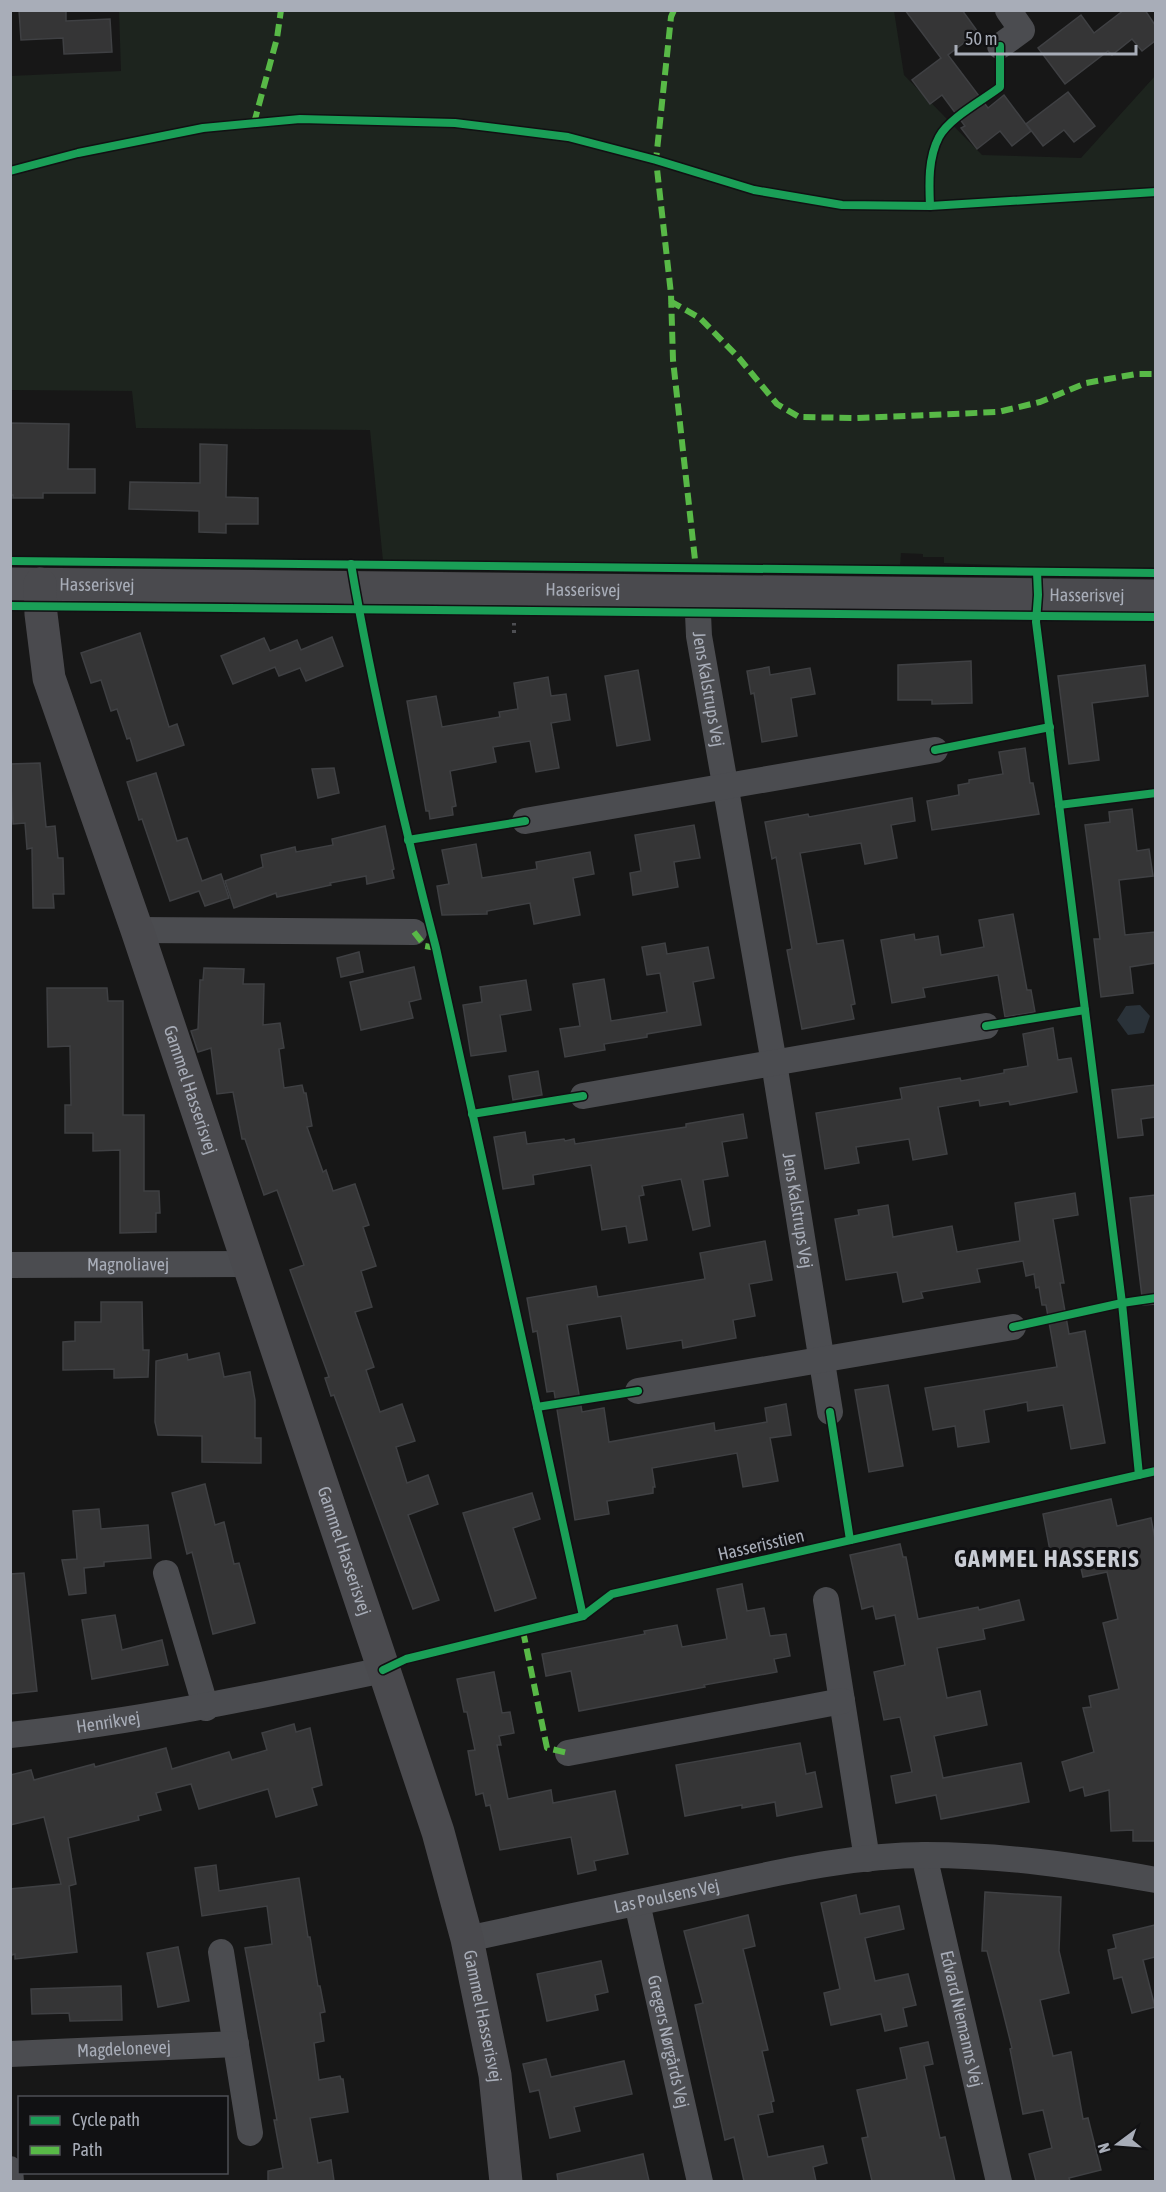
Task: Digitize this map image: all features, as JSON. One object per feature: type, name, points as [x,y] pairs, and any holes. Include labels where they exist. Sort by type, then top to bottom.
[{"type":"street","points":[[1000,46],[1022,30],[1008,10]]},
{"type":"street","name":"Hasserisvej","points":[[25,584],[1155,596]]},
{"type":"street","name":"Gammel Hasserisvej","points":[[25,584],[41,614],[49,678],[137,930],[438,1832],[467,1939],[495,2075],[506,2181]]},
{"type":"street","name":"Jens Kalstrups Vej","points":[[697,592],[699,636],[774,1063],[830,1412]]},
{"type":"street","points":[[525,821],[935,750]]},
{"type":"street","points":[[137,930],[414,932]]},
{"type":"street","points":[[583,1096],[986,1026]]},
{"type":"street","name":"Magnoliavej","points":[[10,1265],[247,1264]]},
{"type":"street","points":[[638,1391],[1013,1327]]},
{"type":"street","points":[[166,1573],[206,1708]]},
{"type":"street","points":[[826,1600],[867,1859]]},
{"type":"street","name":"Henrikvej","points":[[10,1735],[80,1728],[206,1708],[383,1670]]},
{"type":"street","points":[[568,1754],[842,1701]]},
{"type":"street","name":"Las Poulsens Vej","points":[[467,1939],[803,1867],[867,1859],[924,1855],[1011,1858],[1089,1868],[1155,1880]]},
{"type":"street","name":"Edvard Niemanns Vej","points":[[924,1855],[999,2181]]},
{"type":"street","name":"Gregers Nørgårds Vej","points":[[637,1903],[700,2181]]},
{"type":"street","points":[[221,1952],[250,2133]]},
{"type":"street","name":"Magdelonevej","points":[[10,2054],[236,2044]]},
{"type":"street","points":[[10,2169],[11,2181]]},
{"type":"path","points":[[514,623],[514,633]]},
{"type":"shaded area","points":[[119,11],[894,11],[904,75],[982,155],[1081,158],[1155,76],[1155,569],[944,563],[944,557],[923,557],[923,554],[901,553],[900,566],[383,561],[370,430],[136,428],[132,391],[11,390],[10,76],[121,71]]},
{"type":"shaded area","points":[[1140,1005],[1150,1016],[1144,1033],[1128,1035],[1117,1020],[1126,1006]]},
{"type":"building","points":[[19,10],[66,10],[66,21],[110,19],[112,52],[64,54],[63,38],[21,40]]},
{"type":"building","points":[[905,10],[962,10],[978,32],[948,55],[988,108],[1004,95],[1031,131],[1012,146],[1000,131],[977,149],[961,128],[965,126],[942,95],[930,104],[912,80],[941,58]]},
{"type":"building","points":[[1124,10],[1145,10],[1155,25],[1155,41],[1142,51],[1132,39],[1112,55],[1108,51],[1065,84],[1038,48],[1081,15],[1094,33]]},
{"type":"building","points":[[1068,92],[1095,126],[1074,142],[1064,130],[1043,146],[1026,124]]},
{"type":"building","points":[[10,423],[69,424],[68,469],[95,469],[95,493],[43,493],[43,498],[13,498],[13,495],[10,495]]},
{"type":"building","points":[[200,444],[227,445],[226,497],[258,498],[258,524],[226,524],[226,533],[199,532],[199,511],[129,509],[130,482],[200,483]]},
{"type":"building","points":[[140,633],[169,727],[177,724],[184,745],[137,761],[117,709],[111,711],[101,680],[91,683],[81,653]]},
{"type":"building","points":[[332,637],[343,666],[306,681],[300,668],[279,676],[275,667],[233,684],[221,656],[264,638],[270,651],[297,640],[301,650]]},
{"type":"building","points":[[971,661],[972,703],[932,704],[932,700],[898,700],[898,665]]},
{"type":"building","points":[[1145,665],[1148,696],[1092,703],[1099,760],[1069,764],[1058,676]]},
{"type":"building","points":[[769,667],[770,675],[810,668],[815,694],[791,698],[797,736],[762,742],[754,693],[751,694],[747,671]]},
{"type":"building","points":[[638,670],[650,740],[617,746],[605,676]]},
{"type":"building","points":[[548,677],[551,696],[566,694],[570,720],[551,723],[559,768],[536,772],[530,741],[493,747],[496,762],[450,771],[456,806],[452,807],[453,815],[430,819],[429,811],[426,811],[407,701],[436,696],[442,727],[500,717],[499,712],[518,709],[514,683]]},
{"type":"building","points":[[1025,748],[1030,783],[1033,783],[1039,814],[932,830],[927,801],[959,795],[958,785],[969,783],[969,780],[1003,774],[999,752]]},
{"type":"building","points":[[40,763],[46,827],[55,826],[58,858],[63,858],[64,894],[53,894],[54,908],[33,908],[32,848],[27,849],[25,823],[13,824],[10,764]]},
{"type":"building","points":[[334,768],[339,793],[318,798],[312,769]]},
{"type":"building","points":[[156,773],[177,841],[187,838],[202,881],[221,874],[229,898],[205,906],[199,891],[170,901],[127,782]]},
{"type":"building","points":[[912,798],[915,821],[891,825],[897,858],[865,864],[861,843],[800,853],[817,944],[843,940],[855,1004],[851,1005],[854,1019],[802,1029],[787,950],[792,949],[776,857],[772,859],[765,822],[808,814],[809,817]]},
{"type":"building","points":[[1132,809],[1137,851],[1149,849],[1153,876],[1119,880],[1125,935],[1155,932],[1155,963],[1130,967],[1133,993],[1101,997],[1094,939],[1100,939],[1085,825],[1110,822],[1109,812]]},
{"type":"building","points":[[694,825],[700,858],[674,862],[678,887],[633,895],[630,873],[641,871],[635,835]]},
{"type":"building","points":[[385,826],[394,878],[367,884],[366,876],[277,897],[276,893],[234,908],[225,881],[263,867],[261,855],[295,847],[296,852],[333,845],[332,839]]},
{"type":"building","points":[[476,844],[482,878],[537,869],[536,862],[590,852],[594,874],[573,878],[580,915],[534,924],[530,903],[487,911],[487,914],[442,915],[437,886],[449,884],[442,850]]},
{"type":"building","points":[[1013,914],[1027,990],[1031,990],[1035,1012],[1005,1017],[998,975],[923,988],[925,997],[892,1003],[881,940],[914,934],[915,940],[938,936],[941,955],[984,947],[979,920]]},
{"type":"building","points":[[665,943],[667,954],[708,947],[714,978],[693,982],[701,1025],[604,1044],[605,1050],[565,1057],[560,1029],[580,1026],[573,984],[604,979],[611,1021],[667,1012],[660,973],[647,975],[642,947]]},
{"type":"building","points":[[359,952],[363,972],[341,977],[337,958]]},
{"type":"building","points":[[414,967],[421,999],[409,1002],[413,1018],[361,1030],[350,982]]},
{"type":"building","points":[[204,968],[244,969],[243,984],[264,984],[263,1025],[280,1023],[284,1048],[279,1049],[284,1088],[302,1085],[306,1093],[312,1126],[307,1127],[323,1172],[326,1170],[333,1191],[355,1184],[369,1225],[363,1227],[376,1266],[361,1271],[372,1307],[355,1312],[374,1367],[366,1370],[380,1412],[402,1404],[415,1441],[396,1447],[407,1483],[428,1475],[438,1504],[408,1515],[439,1600],[413,1609],[334,1395],[331,1396],[325,1378],[329,1377],[290,1270],[304,1265],[277,1190],[264,1195],[245,1139],[242,1139],[233,1092],[217,1094],[211,1048],[198,1052],[191,1031],[198,1029],[200,980],[203,980]]},
{"type":"building","points":[[526,980],[531,1010],[500,1015],[506,1051],[471,1056],[463,1005],[482,1002],[480,987]]},
{"type":"building","points":[[47,988],[107,988],[108,1001],[123,1001],[123,1115],[144,1115],[144,1191],[159,1191],[160,1213],[156,1213],[156,1232],[120,1233],[120,1150],[93,1151],[93,1133],[65,1133],[65,1105],[71,1105],[70,1046],[48,1047]]},
{"type":"building","points":[[1053,1028],[1058,1060],[1071,1058],[1077,1092],[1010,1105],[1009,1101],[980,1106],[979,1100],[938,1107],[947,1154],[913,1160],[909,1139],[856,1147],[859,1163],[825,1169],[816,1113],[902,1099],[900,1088],[960,1078],[961,1081],[1028,1066],[1023,1034]]},
{"type":"building","points":[[538,1071],[542,1095],[513,1100],[509,1076]]},
{"type":"building","points":[[1155,1085],[1155,1117],[1141,1119],[1143,1135],[1118,1138],[1112,1090]]},
{"type":"building","points":[[743,1114],[747,1138],[722,1142],[728,1176],[703,1180],[710,1226],[693,1230],[681,1179],[642,1186],[644,1195],[639,1196],[647,1240],[629,1243],[626,1226],[602,1230],[591,1165],[533,1175],[534,1184],[503,1189],[494,1137],[525,1132],[527,1144],[574,1139],[575,1144],[686,1127],[686,1124]]},
{"type":"building","points":[[1075,1193],[1078,1215],[1053,1219],[1064,1283],[1060,1283],[1069,1334],[1085,1331],[1105,1443],[1071,1449],[1063,1405],[1028,1411],[1027,1402],[984,1410],[989,1442],[958,1447],[955,1426],[933,1430],[925,1388],[1057,1367],[1046,1305],[1042,1305],[1034,1274],[1026,1276],[1023,1261],[977,1269],[980,1282],[921,1292],[923,1298],[903,1302],[897,1272],[846,1280],[835,1219],[859,1215],[858,1210],[888,1205],[893,1237],[952,1226],[957,1252],[1020,1241],[1015,1203]]},
{"type":"building","points":[[1155,1195],[1155,1304],[1143,1305],[1130,1198]]},
{"type":"building","points":[[765,1241],[772,1280],[749,1284],[755,1316],[733,1320],[736,1338],[683,1348],[682,1340],[627,1349],[621,1316],[567,1325],[582,1412],[604,1408],[609,1442],[714,1423],[715,1431],[767,1422],[765,1408],[786,1404],[791,1435],[770,1438],[778,1481],[743,1487],[737,1453],[652,1468],[655,1487],[653,1487],[653,1493],[607,1501],[609,1514],[575,1520],[554,1391],[547,1392],[537,1331],[533,1332],[527,1298],[596,1286],[598,1297],[705,1279],[700,1253]]},
{"type":"building","points":[[101,1302],[142,1302],[143,1350],[149,1350],[148,1377],[114,1378],[114,1369],[63,1370],[63,1342],[75,1341],[75,1322],[101,1322]]},
{"type":"building","points":[[219,1353],[224,1377],[250,1372],[255,1400],[255,1438],[261,1438],[261,1463],[202,1462],[202,1436],[158,1435],[155,1422],[156,1361],[187,1354],[188,1360]]},
{"type":"building","points":[[888,1385],[903,1466],[869,1472],[855,1390]]},
{"type":"building","points":[[205,1484],[215,1525],[224,1522],[234,1564],[239,1563],[255,1623],[213,1634],[192,1552],[187,1554],[172,1493]]},
{"type":"building","points":[[532,1493],[540,1519],[513,1528],[536,1598],[495,1611],[463,1513]]},
{"type":"building","points":[[1111,1499],[1117,1526],[1151,1518],[1155,1539],[1155,1841],[1133,1841],[1133,1830],[1111,1831],[1109,1790],[1085,1796],[1083,1787],[1070,1791],[1062,1762],[1094,1752],[1083,1708],[1091,1707],[1089,1696],[1119,1689],[1103,1623],[1118,1619],[1107,1572],[1083,1577],[1078,1555],[1052,1561],[1043,1514]]},
{"type":"building","points":[[99,1509],[101,1529],[148,1525],[151,1558],[104,1562],[104,1566],[84,1568],[86,1593],[69,1595],[62,1560],[77,1559],[73,1511]]},
{"type":"building","points":[[900,1544],[903,1557],[906,1557],[918,1619],[978,1607],[979,1610],[1019,1600],[1024,1620],[983,1629],[985,1639],[937,1648],[947,1698],[980,1691],[987,1725],[934,1736],[943,1778],[1021,1763],[1029,1802],[941,1819],[936,1795],[896,1803],[891,1776],[912,1772],[900,1717],[884,1720],[874,1672],[905,1665],[895,1615],[876,1619],[873,1606],[862,1609],[850,1555]]},
{"type":"building","points":[[24,1573],[37,1691],[10,1694],[10,1574]]},
{"type":"building","points":[[742,1584],[747,1611],[764,1608],[770,1636],[786,1634],[790,1656],[774,1659],[777,1672],[579,1711],[571,1671],[546,1676],[542,1654],[645,1634],[644,1631],[677,1625],[682,1647],[727,1639],[717,1589]]},
{"type":"building","points":[[115,1615],[122,1650],[162,1640],[168,1665],[92,1679],[82,1620]]},
{"type":"building","points":[[494,1672],[502,1713],[510,1712],[514,1733],[499,1736],[501,1745],[497,1745],[508,1799],[551,1790],[553,1803],[615,1791],[628,1854],[594,1861],[596,1870],[578,1874],[571,1837],[500,1850],[490,1805],[486,1806],[483,1793],[476,1795],[468,1751],[475,1750],[457,1679]]},
{"type":"building","points":[[294,1724],[296,1732],[310,1728],[322,1785],[312,1788],[317,1805],[276,1817],[268,1789],[199,1809],[191,1784],[156,1793],[161,1810],[138,1816],[139,1820],[68,1838],[76,1884],[69,1886],[77,1952],[15,1959],[10,1945],[10,1889],[61,1884],[44,1817],[10,1825],[10,1775],[31,1770],[34,1780],[166,1748],[172,1769],[229,1752],[232,1760],[267,1750],[262,1733]]},
{"type":"building","points":[[800,1743],[806,1774],[815,1772],[822,1807],[777,1816],[775,1802],[742,1808],[742,1805],[685,1816],[676,1765]]},
{"type":"building","points":[[216,1865],[219,1891],[299,1878],[308,1937],[310,1937],[325,2012],[320,2013],[324,2041],[314,2043],[319,2080],[340,2076],[343,2079],[348,2112],[310,2118],[318,2163],[331,2160],[334,2181],[268,2181],[268,2171],[283,2168],[274,2120],[277,2120],[245,1948],[272,1944],[267,1906],[202,1916],[195,1868]]},
{"type":"building","points":[[985,1892],[1061,1897],[1059,1951],[1069,1993],[1040,2000],[1053,2056],[1071,2052],[1083,2119],[1088,2118],[1101,2170],[1069,2178],[1070,2181],[1036,2181],[1029,2154],[1052,2148],[1043,2110],[1023,2114],[1010,2049],[1012,2048],[1002,2008],[987,1951],[982,1951]]},
{"type":"building","points":[[856,1895],[860,1914],[899,1906],[904,1929],[865,1938],[875,1981],[908,1974],[916,2005],[903,2008],[907,2026],[885,2031],[881,2014],[831,2025],[824,1993],[840,1989],[821,1903]]},
{"type":"building","points":[[748,1915],[755,1946],[743,1949],[768,2050],[762,2051],[774,2101],[771,2102],[773,2112],[758,2115],[768,2157],[823,2146],[827,2163],[813,2167],[816,2181],[744,2181],[734,2137],[725,2140],[695,2005],[703,2003],[684,1931]]},
{"type":"building","points":[[1155,1925],[1155,1957],[1143,1960],[1155,2007],[1132,2013],[1122,1977],[1114,1979],[1108,1950],[1116,1948],[1113,1935]]},
{"type":"building","points":[[178,1947],[189,2001],[158,2007],[147,1953]]},
{"type":"building","points":[[601,1961],[608,1992],[595,1995],[598,2010],[547,2021],[537,1974]]},
{"type":"building","points":[[121,1986],[122,2020],[70,2021],[69,2013],[32,2014],[31,1989]]},
{"type":"building","points":[[928,2042],[933,2064],[924,2066],[940,2138],[945,2137],[955,2181],[872,2181],[862,2138],[868,2137],[857,2090],[907,2079],[900,2048]]},
{"type":"building","points":[[546,2059],[551,2077],[624,2061],[632,2094],[574,2107],[580,2131],[550,2138],[539,2090],[530,2092],[523,2064]]},
{"type":"building","points":[[643,2154],[649,2181],[558,2181],[557,2174]]},
{"type":"marked path","points":[[254,123],[277,38],[281,10]]},
{"type":"marked path","points":[[674,10],[671,17],[656,160],[671,294],[673,360],[696,569]]},
{"type":"marked path","points":[[670,301],[700,318],[739,358],[777,404],[799,417],[856,418],[998,412],[1040,402],[1086,383],[1136,374],[1156,374]]},
{"type":"marked path","points":[[414,932],[425,946],[436,948]]},
{"type":"marked path","points":[[523,1631],[547,1748],[568,1753]]},
{"type":"cycle path","points":[[930,206],[930,171],[935,145],[950,123],[1000,87],[1000,46]]},
{"type":"cycle path","points":[[10,171],[78,153],[203,128],[300,119],[455,123],[568,137],[656,160],[754,190],[842,205],[930,206],[1156,192]]},
{"type":"cycle path","points":[[10,561],[1156,573]]},
{"type":"cycle path","points":[[351,564],[389,757],[436,948],[583,1616]]},
{"type":"cycle path","points":[[1037,572],[1036,622],[1122,1303],[1139,1475]]},
{"type":"cycle path","points":[[10,606],[1156,617]]},
{"type":"cycle path","points":[[935,750],[1050,727]]},
{"type":"cycle path","points":[[1059,805],[1156,793]]},
{"type":"cycle path","points":[[408,840],[525,821]]},
{"type":"cycle path","points":[[986,1026],[1085,1010]]},
{"type":"cycle path","points":[[472,1114],[583,1096]]},
{"type":"cycle path","points":[[1013,1327],[1122,1303],[1156,1298]]},
{"type":"cycle path","points":[[537,1407],[638,1391]]},
{"type":"cycle path","points":[[830,1412],[850,1540]]},
{"type":"cycle path","name":"Hasserisstien","points":[[383,1670],[406,1659],[583,1616],[612,1594],[1156,1471]]},
{"type":"district","name":"GAMMEL HASSERIS","points":[[1047,1559]]}]
